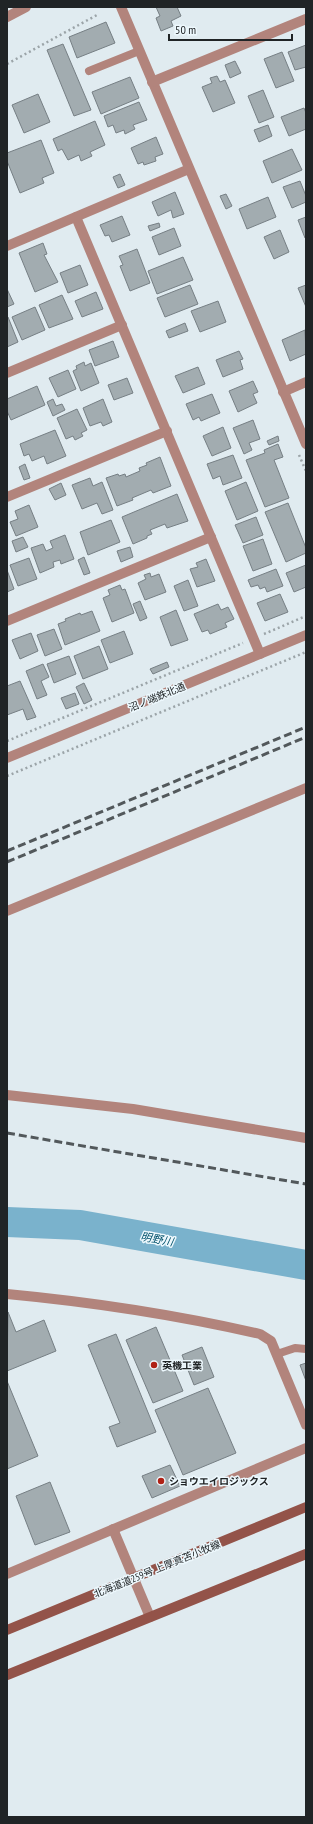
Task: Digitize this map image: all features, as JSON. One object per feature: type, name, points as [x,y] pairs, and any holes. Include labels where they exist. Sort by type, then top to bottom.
[{"type":"main road","name":"北海道道259号 上厚真苫小牧線","points":[[7,1630],[306,1507]]},
{"type":"main road","points":[[7,1675],[306,1554]]},
{"type":"street","points":[[7,17],[26,7]]},
{"type":"street","points":[[121,7],[306,444]]},
{"type":"street","points":[[152,82],[306,19]]},
{"type":"street","points":[[7,246],[189,169]]},
{"type":"street","points":[[76,217],[260,654]]},
{"type":"street","points":[[7,373],[122,326]]},
{"type":"street","points":[[283,392],[306,382]]},
{"type":"street","points":[[7,498],[167,431]]},
{"type":"street","points":[[7,621],[211,536]]},
{"type":"street","name":"沼ノ端鉄北通","points":[[7,758],[306,634]]},
{"type":"street","points":[[7,911],[306,788]]},
{"type":"street","points":[[7,1095],[133,1110],[306,1138]]},
{"type":"street","points":[[7,1294],[61,1299],[140,1310],[260,1334],[271,1341],[306,1425]]},
{"type":"street","points":[[7,1574],[306,1448]]},
{"type":"street","points":[[113,1529],[150,1617]]},
{"type":"lane","points":[[89,72],[139,51]]},
{"type":"lane","points":[[277,1354],[295,1348],[306,1349]]},
{"type":"path","points":[[7,64],[97,15]]},
{"type":"path","points":[[7,741],[306,616]]},
{"type":"path","points":[[7,776],[306,652]]},
{"type":"building","points":[[156,7],[177,7],[181,16],[171,21],[173,26],[161,31],[156,18],[160,16]]},
{"type":"building","points":[[106,22],[115,43],[77,58],[69,37]]},
{"type":"building","points":[[63,44],[91,110],[74,116],[47,50]]},
{"type":"building","points":[[306,45],[306,67],[295,70],[288,52]]},
{"type":"building","points":[[282,52],[294,81],[276,88],[264,59]]},
{"type":"building","points":[[235,61],[241,73],[230,78],[225,65]]},
{"type":"building","points":[[217,76],[220,82],[225,80],[235,103],[213,112],[202,87],[212,83],[210,78]]},
{"type":"building","points":[[130,77],[139,98],[101,114],[92,92]]},
{"type":"building","points":[[263,90],[274,117],[259,123],[248,96]]},
{"type":"building","points":[[38,94],[50,122],[24,133],[12,105]]},
{"type":"building","points":[[139,102],[147,120],[133,125],[135,129],[125,134],[124,130],[116,133],[113,125],[108,127],[104,116]]},
{"type":"building","points":[[304,108],[306,113],[306,129],[289,136],[281,117]]},
{"type":"building","points":[[95,121],[105,145],[90,152],[92,156],[81,161],[79,155],[68,160],[62,149],[58,151],[53,139]]},
{"type":"building","points":[[268,125],[272,136],[259,142],[254,130]]},
{"type":"building","points":[[156,137],[163,154],[155,157],[156,161],[144,165],[143,162],[138,164],[131,148]]},
{"type":"building","points":[[41,140],[54,173],[42,178],[44,183],[20,193],[7,161],[7,153]]},
{"type":"building","points":[[292,149],[302,170],[272,183],[263,161]]},
{"type":"building","points":[[120,174],[125,185],[118,188],[113,177]]},
{"type":"building","points":[[300,181],[306,196],[306,202],[292,208],[283,187]]},
{"type":"building","points":[[175,192],[184,214],[173,218],[171,210],[158,216],[152,202]]},
{"type":"building","points":[[226,194],[232,206],[226,209],[220,196]]},
{"type":"building","points":[[268,197],[276,217],[247,229],[239,209]]},
{"type":"building","points":[[122,216],[130,235],[112,242],[109,235],[105,236],[100,225]]},
{"type":"building","points":[[306,217],[306,238],[305,238],[298,220]]},
{"type":"building","points":[[159,223],[160,227],[150,231],[148,226]]},
{"type":"building","points":[[174,228],[181,246],[159,255],[152,237]]},
{"type":"building","points":[[280,230],[289,252],[274,259],[264,237]]},
{"type":"building","points":[[43,243],[47,254],[44,255],[58,282],[35,292],[19,253]]},
{"type":"building","points":[[137,249],[150,283],[130,291],[120,266],[123,265],[119,256]]},
{"type":"building","points":[[183,257],[193,280],[157,294],[148,271]]},
{"type":"building","points":[[80,265],[88,285],[68,293],[60,273]]},
{"type":"building","points":[[190,285],[198,304],[165,317],[157,298]]},
{"type":"building","points":[[306,285],[306,307],[298,288]]},
{"type":"building","points":[[7,289],[14,304],[7,307]]},
{"type":"building","points":[[96,292],[103,309],[82,317],[75,301]]},
{"type":"building","points":[[62,295],[73,319],[49,328],[39,305]]},
{"type":"building","points":[[218,301],[226,322],[200,332],[191,311]]},
{"type":"building","points":[[35,307],[45,330],[22,340],[12,317]]},
{"type":"building","points":[[8,317],[18,342],[7,347],[7,318]]},
{"type":"building","points":[[185,323],[188,331],[169,338],[166,331]]},
{"type":"building","points":[[305,330],[306,354],[290,361],[282,340]]},
{"type":"building","points":[[113,341],[119,357],[95,366],[89,350]]},
{"type":"building","points":[[239,351],[243,359],[240,360],[243,369],[223,377],[216,360]]},
{"type":"building","points":[[84,362],[85,366],[91,363],[99,383],[81,391],[73,371],[77,369],[76,366]]},
{"type":"building","points":[[198,367],[205,384],[183,393],[175,376]]},
{"type":"building","points":[[68,370],[76,389],[58,397],[49,378]]},
{"type":"building","points":[[127,378],[133,393],[114,400],[108,385]]},
{"type":"building","points":[[253,381],[258,392],[253,394],[257,403],[238,412],[229,391]]},
{"type":"building","points":[[37,386],[45,405],[11,420],[7,411],[7,399]]},
{"type":"building","points":[[212,394],[220,413],[201,421],[199,417],[193,420],[186,404]]},
{"type":"building","points":[[53,399],[56,406],[62,404],[65,410],[53,416],[47,402]]},
{"type":"building","points":[[103,399],[112,422],[103,426],[101,422],[90,426],[83,408]]},
{"type":"building","points":[[77,409],[87,430],[81,433],[83,436],[75,440],[73,436],[66,439],[57,418]]},
{"type":"building","points":[[253,420],[260,439],[249,443],[252,450],[244,454],[233,428]]},
{"type":"building","points":[[223,427],[231,448],[212,456],[203,436]]},
{"type":"building","points":[[55,430],[66,456],[47,464],[44,456],[32,461],[29,454],[24,456],[20,444]]},
{"type":"building","points":[[278,436],[279,441],[269,445],[267,441]]},
{"type":"building","points":[[278,444],[283,457],[274,460],[289,498],[265,507],[246,460],[265,453],[264,450]]},
{"type":"building","points":[[233,455],[242,478],[223,485],[220,476],[213,479],[207,464]]},
{"type":"building","points":[[160,457],[171,486],[153,493],[151,490],[132,498],[133,500],[117,506],[106,478],[118,474],[119,476],[125,474],[126,477],[140,471],[139,468],[147,465],[146,463]]},
{"type":"building","points":[[25,464],[30,478],[24,480],[19,467]]},
{"type":"building","points":[[90,478],[93,486],[102,482],[113,510],[102,514],[97,503],[82,509],[72,485]]},
{"type":"building","points":[[246,482],[258,511],[237,520],[225,491]]},
{"type":"building","points":[[61,483],[66,495],[55,500],[49,489]]},
{"type":"building","points":[[177,494],[188,521],[167,528],[165,524],[150,530],[152,534],[147,536],[147,538],[133,544],[122,517]]},
{"type":"building","points":[[288,503],[306,548],[306,553],[286,562],[265,512]]},
{"type":"building","points":[[29,505],[38,527],[16,536],[10,522],[18,519],[15,511]]},
{"type":"building","points":[[256,517],[263,535],[243,543],[235,525]]},
{"type":"building","points":[[111,520],[120,542],[88,555],[80,532]]},
{"type":"building","points":[[65,535],[74,559],[61,564],[60,560],[53,562],[54,567],[40,573],[31,548],[43,544],[46,551],[53,548],[50,541]]},
{"type":"building","points":[[23,537],[28,547],[16,552],[12,541]]},
{"type":"building","points":[[263,539],[272,564],[253,571],[243,546]]},
{"type":"building","points":[[130,547],[133,557],[121,562],[117,551]]},
{"type":"building","points":[[84,557],[90,573],[84,575],[78,560]]},
{"type":"building","points":[[29,558],[37,579],[18,586],[10,565]]},
{"type":"building","points":[[206,559],[215,581],[197,587],[190,569],[198,567],[196,563]]},
{"type":"building","points":[[306,565],[306,587],[294,592],[286,573]]},
{"type":"building","points":[[276,569],[283,586],[267,592],[265,587],[260,589],[258,585],[251,587],[248,580]]},
{"type":"building","points":[[7,570],[14,589],[7,592]]},
{"type":"building","points":[[150,573],[151,577],[159,574],[166,592],[145,600],[138,583],[146,579],[144,575]]},
{"type":"building","points":[[188,580],[198,606],[184,611],[174,586]]},
{"type":"building","points":[[120,585],[122,590],[125,589],[134,613],[112,622],[103,598],[110,595],[108,590]]},
{"type":"building","points":[[280,594],[288,612],[265,621],[257,603]]},
{"type":"building","points":[[140,601],[147,618],[140,621],[133,604]]},
{"type":"building","points":[[218,604],[221,610],[228,607],[234,619],[225,623],[227,627],[210,634],[208,630],[202,632],[194,614]]},
{"type":"building","points":[[176,610],[188,640],[171,646],[160,617]]},
{"type":"building","points":[[92,611],[100,631],[65,645],[58,624],[66,621],[65,619],[80,613],[81,615]]},
{"type":"building","points":[[54,629],[62,649],[45,656],[37,635]]},
{"type":"building","points":[[124,631],[133,654],[110,663],[101,640]]},
{"type":"building","points":[[31,633],[38,651],[20,659],[12,640]]},
{"type":"building","points":[[99,646],[108,669],[83,679],[74,656]]},
{"type":"building","points":[[69,656],[76,674],[54,683],[47,664]]},
{"type":"building","points":[[167,662],[169,667],[153,674],[150,669]]},
{"type":"building","points":[[43,664],[49,677],[41,681],[47,695],[37,699],[26,671]]},
{"type":"building","points":[[20,681],[36,717],[27,720],[23,709],[7,715],[7,686]]},
{"type":"building","points":[[84,683],[92,700],[84,704],[76,687]]},
{"type":"building","points":[[75,693],[79,704],[66,709],[61,698]]},
{"type":"building","points":[[8,1312],[16,1332],[44,1320],[56,1351],[7,1371]]},
{"type":"building","name":"英機工業","points":[[156,1327],[183,1391],[153,1403],[126,1340]]},
{"type":"building","points":[[116,1334],[156,1432],[117,1447],[109,1427],[120,1423],[88,1345]]},
{"type":"building","points":[[202,1347],[214,1377],[194,1385],[182,1355]]},
{"type":"building","points":[[306,1363],[306,1381],[300,1365]]},
{"type":"building","points":[[7,1381],[38,1456],[7,1469]]},
{"type":"building","points":[[208,1388],[236,1453],[183,1475],[155,1410]]},
{"type":"building","name":"ショウエイロジックス","points":[[170,1465],[180,1486],[152,1498],[142,1476]]},
{"type":"building","points":[[50,1482],[70,1532],[35,1545],[16,1496]]},
{"type":"waterway","name":"明野川","points":[[7,1222],[80,1225],[306,1265]]},
{"type":"railway","points":[[7,851],[306,727]]},
{"type":"railway","points":[[7,862],[306,737]]},
{"type":"railway","points":[[7,1133],[306,1184]]},
{"type":"place","name":"英機工業","points":[[154,1365]]},
{"type":"place","name":"ショウエイロジックス","points":[[161,1481]]}]
